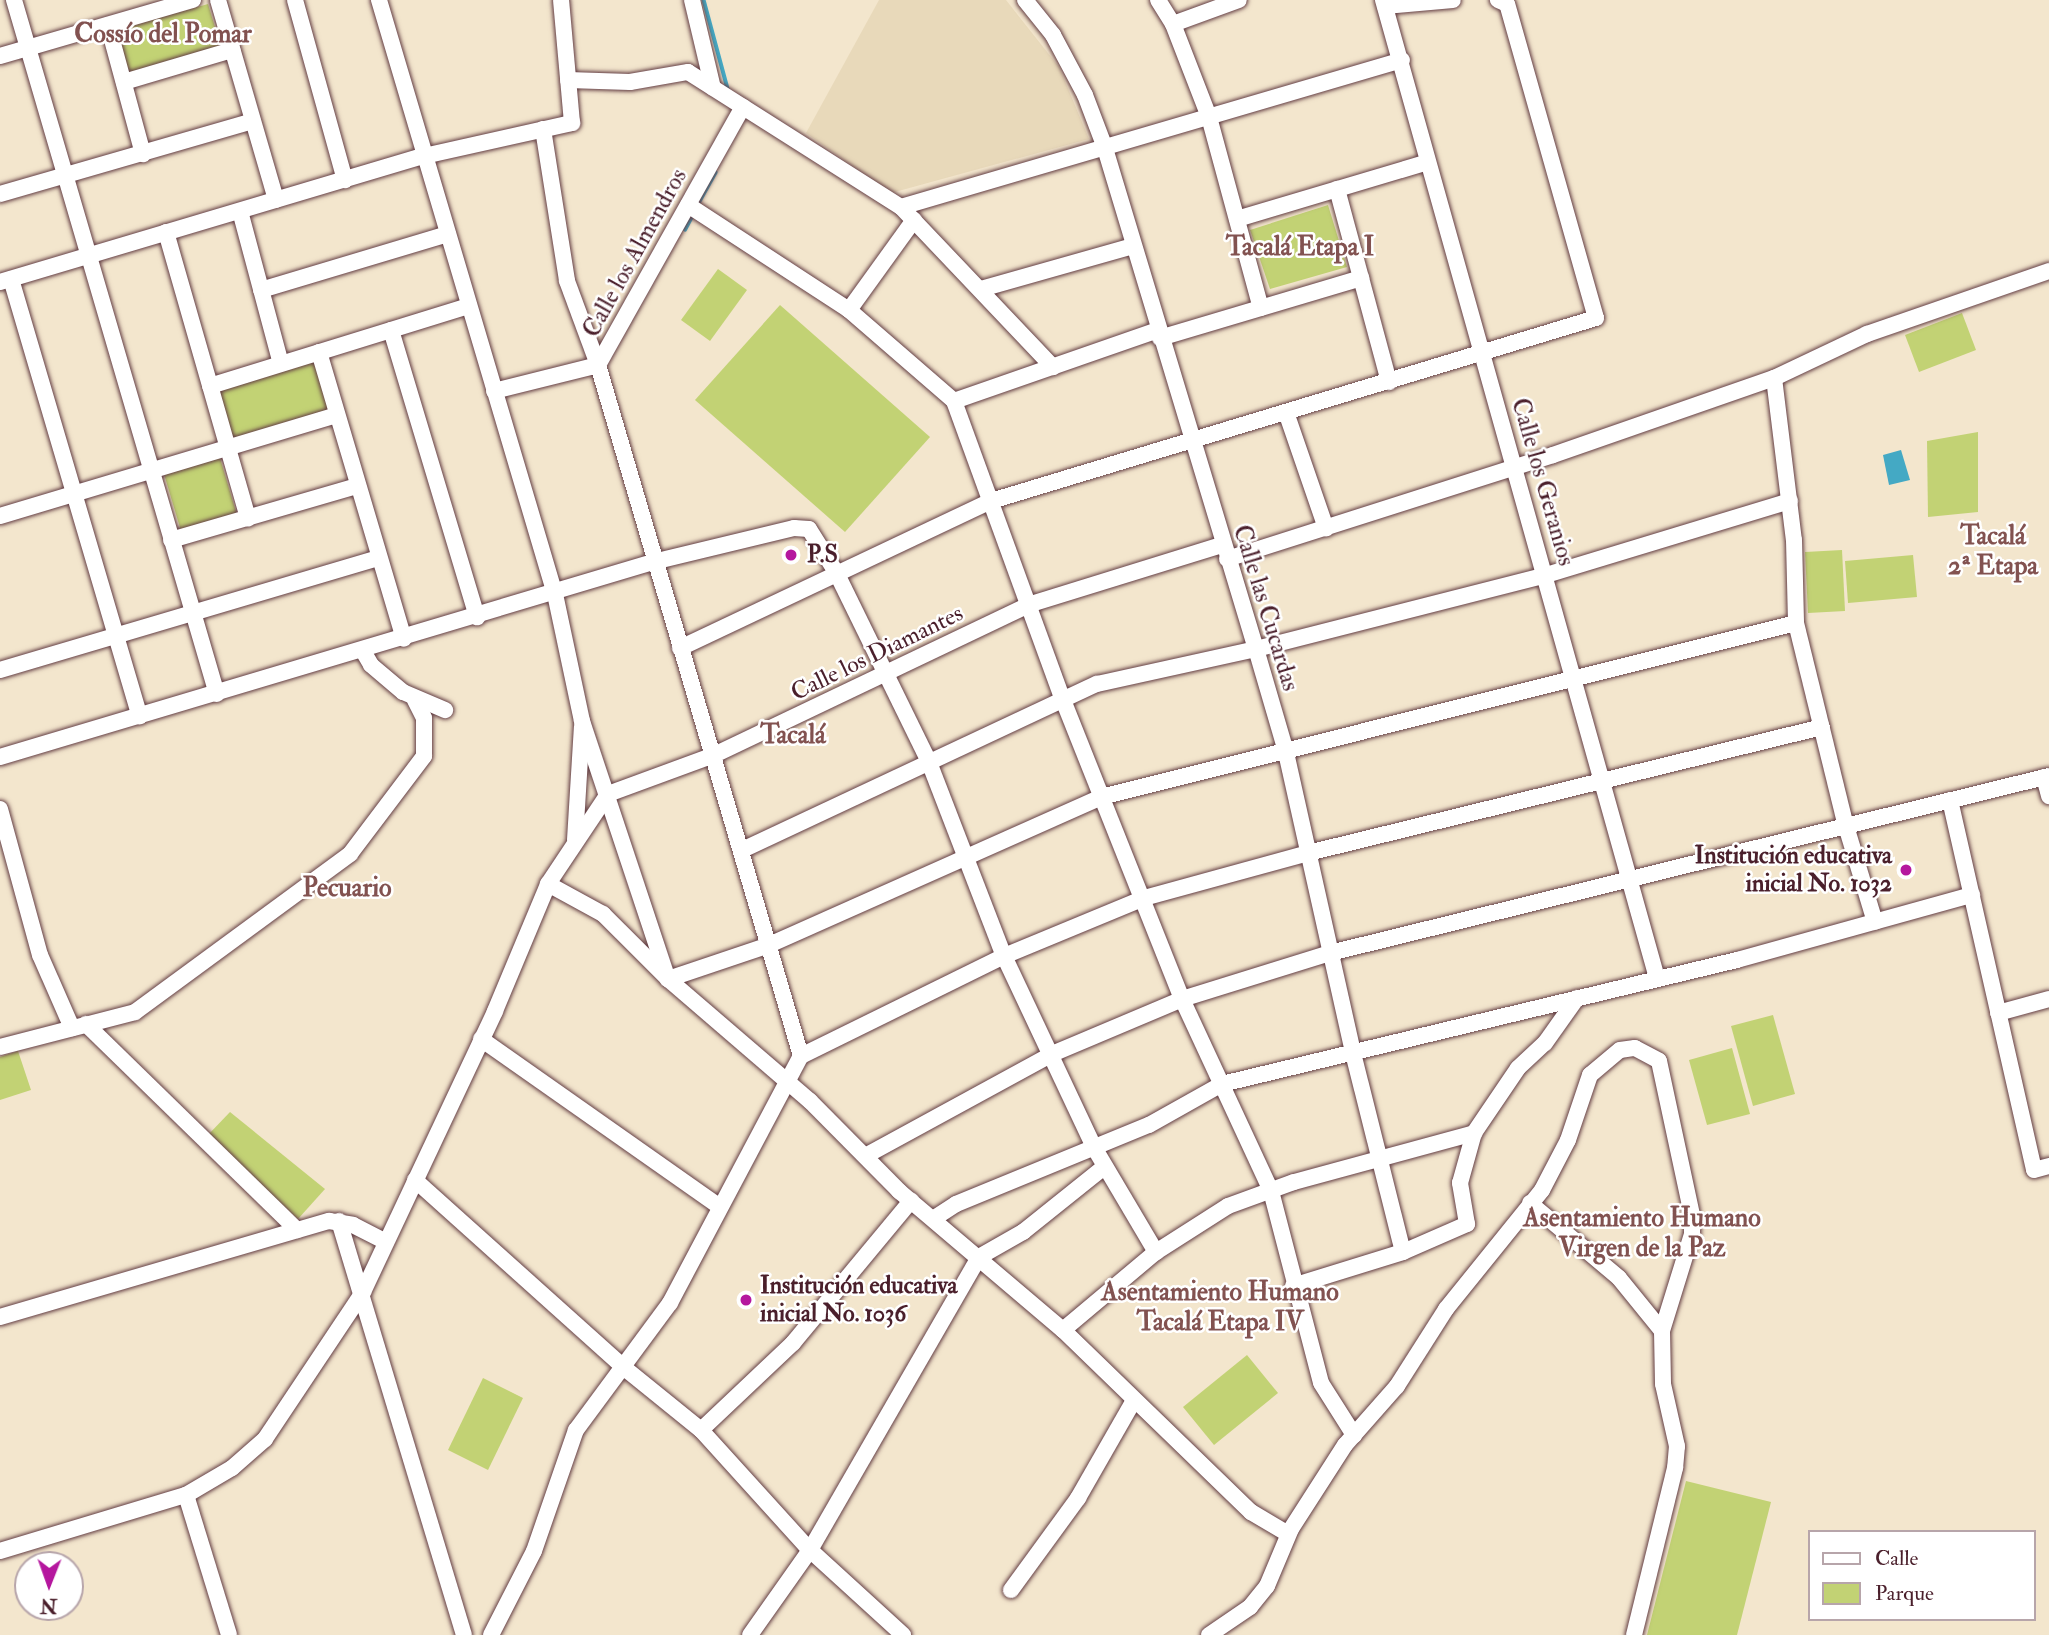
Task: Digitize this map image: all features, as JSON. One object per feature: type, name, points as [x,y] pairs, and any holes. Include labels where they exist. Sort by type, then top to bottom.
[{"type":"street","points":[[14,0],[216,694]]},
{"type":"street","points":[[0,56],[193,0]]},
{"type":"street","points":[[218,0],[276,200]]},
{"type":"street","points":[[295,0],[345,180]]},
{"type":"street","points":[[379,0],[555,594],[582,721],[668,979]]},
{"type":"street","points":[[139,716],[75,494],[5,280],[425,156],[572,123],[561,0]]},
{"type":"street","points":[[692,0],[713,88]]},
{"type":"street","name":"Calle las Cucardas","points":[[1025,0],[1053,35],[1085,95],[1104,145],[1285,748],[1377,1157],[1403,1252]]},
{"type":"street","points":[[1158,0],[1173,24],[1209,117],[1261,308]]},
{"type":"street","points":[[1173,24],[1239,0]]},
{"type":"street","points":[[1384,3],[1453,0]]},
{"type":"street","points":[[680,648],[991,501],[1483,356],[1596,318],[1507,4],[1498,0]]},
{"type":"street","name":"Calle los Geranios","points":[[1384,3],[1513,466],[1604,778],[1657,978]]},
{"type":"street","points":[[108,25],[143,153]]},
{"type":"street","points":[[124,82],[232,50]]},
{"type":"street","points":[[901,208],[1104,145],[1402,60]]},
{"type":"street","points":[[568,80],[630,82],[688,72],[901,208],[981,289],[1053,368]]},
{"type":"street","name":"Calle los Almendros","points":[[494,391],[598,365],[743,107]]},
{"type":"street","points":[[0,194],[253,121]]},
{"type":"street","points":[[543,129],[568,281],[598,365],[653,562],[714,755],[801,1056]]},
{"type":"street","points":[[1237,219],[1428,162]]},
{"type":"street","points":[[1337,189],[1389,382]]},
{"type":"street","points":[[688,205],[849,310],[954,401],[1031,604],[1063,700],[1182,999],[1271,1191],[1293,1286],[1321,1383],[1354,1435]]},
{"type":"street","points":[[240,211],[281,364]]},
{"type":"street","points":[[849,310],[914,220]]},
{"type":"street","points":[[166,232],[248,518]]},
{"type":"street","points":[[261,290],[448,234]]},
{"type":"street","points":[[981,289],[1133,246]]},
{"type":"street","name":"Calle los Diamantes","points":[[608,794],[714,755],[1031,604],[1224,552],[1326,528],[1774,378],[1867,334],[2049,271]]},
{"type":"street","points":[[954,401],[1159,334],[1261,308],[1361,278]]},
{"type":"street","points":[[210,386],[469,306]]},
{"type":"street","points":[[391,330],[477,617]]},
{"type":"street","points":[[319,352],[404,639]]},
{"type":"street","points":[[1774,378],[1790,501],[1796,623],[1846,826],[1875,922]]},
{"type":"street","points":[[1,510],[75,494],[337,415]]},
{"type":"street","points":[[1287,415],[1326,528]]},
{"type":"street","points":[[171,540],[357,486]]},
{"type":"street","points":[[742,850],[1097,684],[1256,649],[1546,575],[1790,501]]},
{"type":"street","points":[[0,757],[555,594],[653,562],[802,527],[809,529],[836,572],[883,675],[929,762],[1004,956],[1095,1149],[1156,1252]]},
{"type":"street","points":[[0,670],[378,558]]},
{"type":"street","points":[[668,979],[769,944],[1101,797],[1285,748],[1575,680],[1796,623]]},
{"type":"street","points":[[363,651],[375,669],[415,700],[444,710]]},
{"type":"street","points":[[0,1047],[135,1013],[350,854],[424,756],[424,718],[415,700]]},
{"type":"street","points":[[575,840],[582,721]]},
{"type":"street","points":[[492,1635],[534,1551],[576,1430],[670,1303],[784,1082],[801,1056],[1004,956],[1144,898],[1308,853],[1604,778],[1822,727]]},
{"type":"street","points":[[867,1155],[1052,1054],[1182,999],[1330,953],[2047,776],[2049,796]]},
{"type":"street","points":[[0,1550],[186,1495],[232,1468],[265,1438],[363,1292],[481,1039],[548,884],[608,794]]},
{"type":"street","points":[[1950,800],[2034,1171],[2049,1166]]},
{"type":"street","points":[[0,809],[40,955],[79,1026],[297,1230]]},
{"type":"street","points":[[548,884],[603,914],[668,979],[867,1155],[911,1201],[1063,1330],[1133,1402],[1251,1512],[1288,1534]]},
{"type":"street","points":[[933,1219],[956,1204],[1095,1149],[1222,1084],[1657,978],[1972,895]]},
{"type":"street","points":[[1293,1286],[1403,1252],[1467,1224],[1460,1182],[1474,1133],[1518,1068],[1545,1043],[1577,998]]},
{"type":"street","points":[[1998,1013],[2049,999]]},
{"type":"street","points":[[481,1039],[720,1207]]},
{"type":"street","points":[[1209,1635],[1250,1607],[1267,1586],[1288,1534],[1354,1435],[1397,1386],[1446,1309],[1531,1203],[1568,1140],[1590,1075],[1620,1050],[1651,1054],[1660,1061],[1674,1112],[1692,1215],[1692,1234],[1662,1331],[1663,1384],[1678,1446],[1633,1635]]},
{"type":"street","points":[[1063,1330],[1156,1252],[1228,1206],[1377,1157],[1474,1133]]},
{"type":"street","points":[[750,1635],[810,1550],[979,1257],[1023,1232],[1104,1167]]},
{"type":"street","points":[[415,1180],[622,1366],[701,1430],[810,1550],[903,1635]]},
{"type":"street","points":[[701,1430],[793,1343],[911,1201]]},
{"type":"street","points":[[1531,1203],[1619,1278],[1662,1331]]},
{"type":"street","points":[[339,1221],[363,1292],[464,1635]]},
{"type":"street","points":[[0,1317],[297,1230],[339,1221],[386,1241]]},
{"type":"street","points":[[1011,1590],[1078,1498],[1133,1402]]},
{"type":"street","points":[[186,1495],[229,1635]]},
{"type":"shaded area","points":[[879,0],[1006,0],[1059,67],[1089,139],[891,193],[806,133]]},
{"type":"green space","points":[[208,4],[222,50],[126,78],[113,31]]},
{"type":"green space","points":[[1328,205],[1347,267],[1270,289],[1250,230]]},
{"type":"green space","points":[[718,269],[747,290],[710,341],[681,320]]},
{"type":"green space","points":[[780,305],[930,437],[845,532],[695,400]]},
{"type":"green space","points":[[1962,313],[1976,350],[1919,372],[1905,335]]},
{"type":"green space","points":[[318,360],[333,412],[231,441],[216,389]]},
{"type":"green space","points":[[1978,432],[1978,512],[1928,517],[1927,441]]},
{"type":"green space","points":[[220,458],[237,515],[181,531],[164,474]]},
{"type":"green space","points":[[1842,550],[1845,611],[1808,613],[1805,552]]},
{"type":"green space","points":[[1913,555],[1917,597],[1848,603],[1845,561]]},
{"type":"green space","points":[[1773,1015],[1795,1094],[1753,1106],[1731,1026]]},
{"type":"green space","points":[[1732,1048],[1750,1114],[1707,1125],[1689,1060]]},
{"type":"green space","points":[[18,1051],[31,1090],[0,1100],[0,1057]]},
{"type":"green space","points":[[230,1112],[325,1189],[298,1219],[207,1136]]},
{"type":"green space","points":[[1247,1355],[1278,1393],[1214,1445],[1183,1407]]},
{"type":"green space","points":[[483,1378],[523,1398],[488,1470],[448,1450]]},
{"type":"green space","points":[[1686,1481],[1771,1502],[1737,1635],[1647,1635]]},
{"type":"water","points":[[1901,450],[1910,480],[1889,485],[1883,455]]},
{"type":"waterway","points":[[704,0],[728,89]]},
{"type":"waterway","points":[[697,206],[715,173]]},
{"type":"waterway","points":[[685,230],[694,213]]},
{"type":"place","name":"P.S","points":[[791,555]]},
{"type":"place","name":"Institución educativa inicial No. 1032","points":[[1906,870]]},
{"type":"place","name":"Institución educativa inicial No. 1036","points":[[746,1300]]},
{"type":"district","name":"Cossío del Pomar","points":[[163,35]]},
{"type":"district","name":"Tacalá Etapa I","points":[[1300,248]]},
{"type":"district","name":"Tacalá 2ª Etapa","points":[[1993,552]]},
{"type":"district","name":"Tacalá","points":[[793,736]]},
{"type":"district","name":"Pecuario","points":[[347,889]]},
{"type":"district","name":"Asentamiento Humano Virgen de la Paz","points":[[1642,1234]]},
{"type":"district","name":"Asentamiento Humano Tacalá Etapa IV","points":[[1220,1308]]}]
